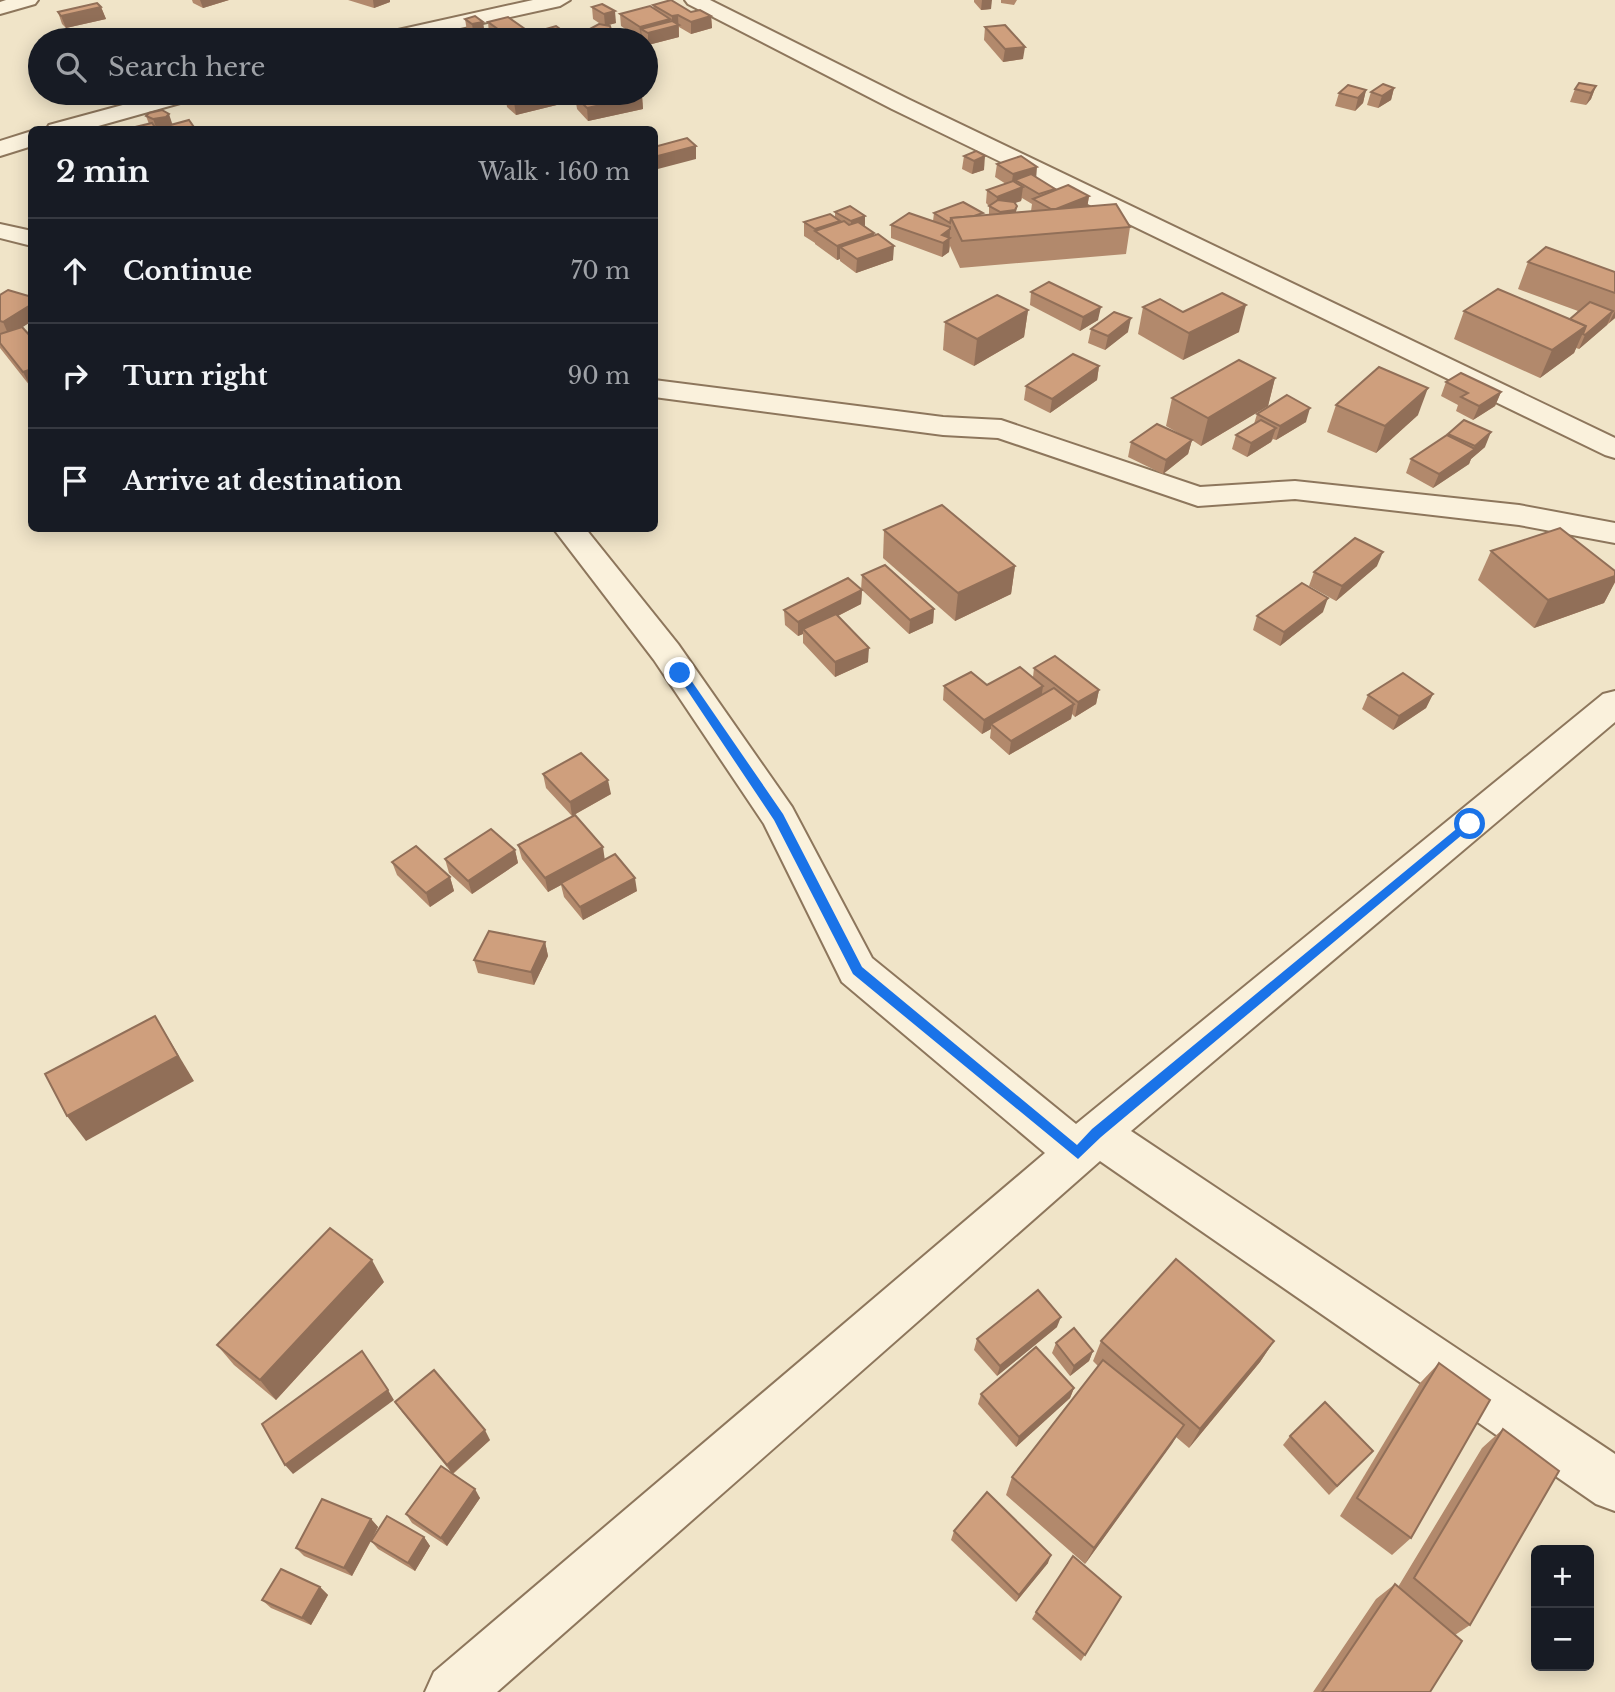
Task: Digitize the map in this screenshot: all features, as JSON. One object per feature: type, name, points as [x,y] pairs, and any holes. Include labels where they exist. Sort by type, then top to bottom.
[{"type":"street","points":[[0,8],[28,0]]},
{"type":"street","points":[[434,28],[560,0]]},
{"type":"street","points":[[695,0],[900,104],[1615,449]]},
{"type":"street","points":[[71,126],[147,105]]},
{"type":"street","points":[[0,149],[28,139]]},
{"type":"street","points":[[0,231],[28,238]]},
{"type":"street","points":[[658,389],[943,426],[1001,429],[1198,497],[1295,490],[1519,515],[1615,533]]},
{"type":"street","points":[[571,532],[666,652],[779,817],[857,970],[1087,1143],[1615,1485]]},
{"type":"street","points":[[454,1692],[1087,1143],[1615,703]]},
{"type":"building","points":[[671,0],[691,12],[700,10],[711,16],[691,22],[678,15],[672,16],[653,5]]},
{"type":"building","points":[[97,3],[101,7],[61,16],[58,12]]},
{"type":"building","points":[[602,4],[615,11],[604,14],[592,7]]},
{"type":"building","points":[[650,6],[670,19],[640,27],[620,14]]},
{"type":"building","points":[[475,16],[483,22],[472,24],[465,19]]},
{"type":"building","points":[[508,17],[524,28],[496,28],[488,22]]},
{"type":"building","points":[[672,21],[679,25],[658,30],[658,28],[645,28]]},
{"type":"building","points":[[599,24],[610,28],[592,28]]},
{"type":"building","points":[[1005,25],[1025,47],[1005,49],[985,27]]},
{"type":"building","points":[[1579,83],[1596,86],[1591,93],[1575,89]]},
{"type":"building","points":[[1383,84],[1394,88],[1382,96],[1371,92]]},
{"type":"building","points":[[1348,85],[1366,90],[1358,98],[1339,93]]},
{"type":"building","points":[[162,110],[169,114],[166,117],[153,119],[146,116],[149,113]]},
{"type":"building","points":[[189,120],[193,126],[167,126]]},
{"type":"building","points":[[687,138],[696,146],[658,156],[658,146]]},
{"type":"building","points":[[976,151],[985,156],[974,161],[964,156]]},
{"type":"building","points":[[1021,156],[1037,167],[1013,174],[997,164]]},
{"type":"building","points":[[1031,174],[1055,189],[1039,194],[1015,180]]},
{"type":"building","points":[[1013,181],[1023,187],[997,197],[987,190]]},
{"type":"building","points":[[1068,185],[1089,196],[1056,209],[1033,199]]},
{"type":"building","points":[[998,200],[1014,202],[1017,206],[1015,210],[1000,212],[989,206]]},
{"type":"building","points":[[963,202],[983,213],[951,218],[950,223],[934,213]]},
{"type":"building","points":[[1116,204],[1130,227],[962,241],[951,218]]},
{"type":"building","points":[[850,206],[865,216],[851,221],[835,212]]},
{"type":"building","points":[[909,213],[950,227],[942,235],[950,238],[943,243],[891,225]]},
{"type":"building","points":[[830,214],[840,221],[815,229],[804,222]]},
{"type":"building","points":[[844,221],[849,225],[858,222],[874,233],[837,246],[815,231]]},
{"type":"building","points":[[878,234],[894,246],[857,259],[840,247]]},
{"type":"building","points":[[1546,247],[1615,272],[1615,293],[1528,262]]},
{"type":"building","points":[[1049,282],[1101,307],[1083,317],[1031,292]]},
{"type":"building","points":[[1498,289],[1586,326],[1552,350],[1464,311]]},
{"type":"building","points":[[8,290],[28,296],[28,306],[3,322],[0,321],[0,295]]},
{"type":"building","points":[[1222,293],[1246,305],[1189,333],[1143,307],[1160,299],[1183,312]]},
{"type":"building","points":[[997,295],[1028,310],[977,339],[945,322]]},
{"type":"building","points":[[1590,302],[1613,311],[1585,335],[1586,326],[1570,319]]},
{"type":"building","points":[[1114,312],[1131,318],[1108,336],[1091,329]]},
{"type":"building","points":[[22,327],[28,334],[28,370],[23,372],[0,343],[0,334]]},
{"type":"building","points":[[1073,354],[1099,366],[1052,399],[1026,386]]},
{"type":"building","points":[[1239,360],[1275,378],[1208,418],[1172,398]]},
{"type":"building","points":[[1379,367],[1428,388],[1385,426],[1336,405]]},
{"type":"building","points":[[1461,373],[1501,392],[1479,406],[1461,397],[1468,393],[1446,382]]},
{"type":"building","points":[[1287,395],[1310,408],[1280,426],[1257,414]]},
{"type":"building","points":[[1261,420],[1276,428],[1251,443],[1236,435]]},
{"type":"building","points":[[1464,420],[1491,432],[1475,446],[1448,434]]},
{"type":"building","points":[[1157,424],[1192,440],[1166,460],[1131,442]]},
{"type":"building","points":[[1447,435],[1475,449],[1439,474],[1411,459]]},
{"type":"building","points":[[942,505],[1015,566],[958,593],[884,530]]},
{"type":"building","points":[[1560,528],[1615,571],[1615,576],[1548,600],[1491,551]]},
{"type":"building","points":[[1355,538],[1383,552],[1342,586],[1314,572]]},
{"type":"building","points":[[885,565],[934,609],[910,620],[862,575]]},
{"type":"building","points":[[848,578],[862,590],[798,622],[784,610]]},
{"type":"building","points":[[1302,583],[1328,598],[1284,632],[1257,616]]},
{"type":"building","points":[[836,614],[869,648],[835,662],[803,629]]},
{"type":"building","points":[[1055,656],[1099,690],[1078,702],[1034,668]]},
{"type":"building","points":[[1020,667],[1043,686],[984,720],[944,686],[971,672],[987,685]]},
{"type":"building","points":[[1403,673],[1433,694],[1399,716],[1368,695]]},
{"type":"building","points":[[1054,688],[1074,704],[1011,741],[991,724]]},
{"type":"building","points":[[581,753],[608,780],[570,802],[543,774]]},
{"type":"building","points":[[575,815],[603,847],[545,878],[518,845]]},
{"type":"building","points":[[491,829],[515,850],[468,881],[445,859]]},
{"type":"building","points":[[416,846],[450,877],[426,893],[392,862]]},
{"type":"building","points":[[615,854],[635,878],[580,907],[561,883]]},
{"type":"building","points":[[489,931],[545,942],[531,972],[474,960]]},
{"type":"building","points":[[155,1016],[178,1056],[67,1116],[45,1074]]},
{"type":"building","points":[[330,1228],[372,1260],[260,1380],[217,1345]]},
{"type":"building","points":[[1176,1259],[1274,1341],[1200,1429],[1101,1341]]},
{"type":"building","points":[[1038,1290],[1061,1317],[1000,1366],[977,1339]]},
{"type":"building","points":[[1074,1328],[1093,1351],[1074,1366],[1056,1343]]},
{"type":"building","points":[[1036,1347],[1074,1388],[1019,1437],[981,1394]]},
{"type":"building","points":[[362,1351],[388,1390],[285,1465],[262,1424]]},
{"type":"building","points":[[1103,1360],[1184,1425],[1094,1548],[1012,1477]]},
{"type":"building","points":[[1439,1363],[1490,1400],[1411,1538],[1357,1498]]},
{"type":"building","points":[[434,1370],[485,1430],[447,1465],[395,1402]]},
{"type":"building","points":[[1325,1402],[1373,1451],[1337,1486],[1290,1436]]},
{"type":"building","points":[[1503,1429],[1559,1471],[1470,1625],[1414,1578]]},
{"type":"building","points":[[441,1466],[475,1489],[441,1538],[406,1514]]},
{"type":"building","points":[[987,1492],[1051,1555],[1019,1595],[954,1531]]},
{"type":"building","points":[[322,1499],[371,1519],[344,1568],[296,1548]]},
{"type":"building","points":[[387,1516],[424,1537],[408,1563],[371,1541]]},
{"type":"building","points":[[1073,1556],[1121,1597],[1085,1655],[1036,1612]]},
{"type":"building","points":[[281,1569],[320,1587],[302,1618],[262,1600]]},
{"type":"building","points":[[1395,1584],[1462,1641],[1430,1692],[1322,1692]]},
{"type":"route","points":[[680,673],[779,817],[857,970],[1078,1153],[1096,1133],[1470,824]]}]
